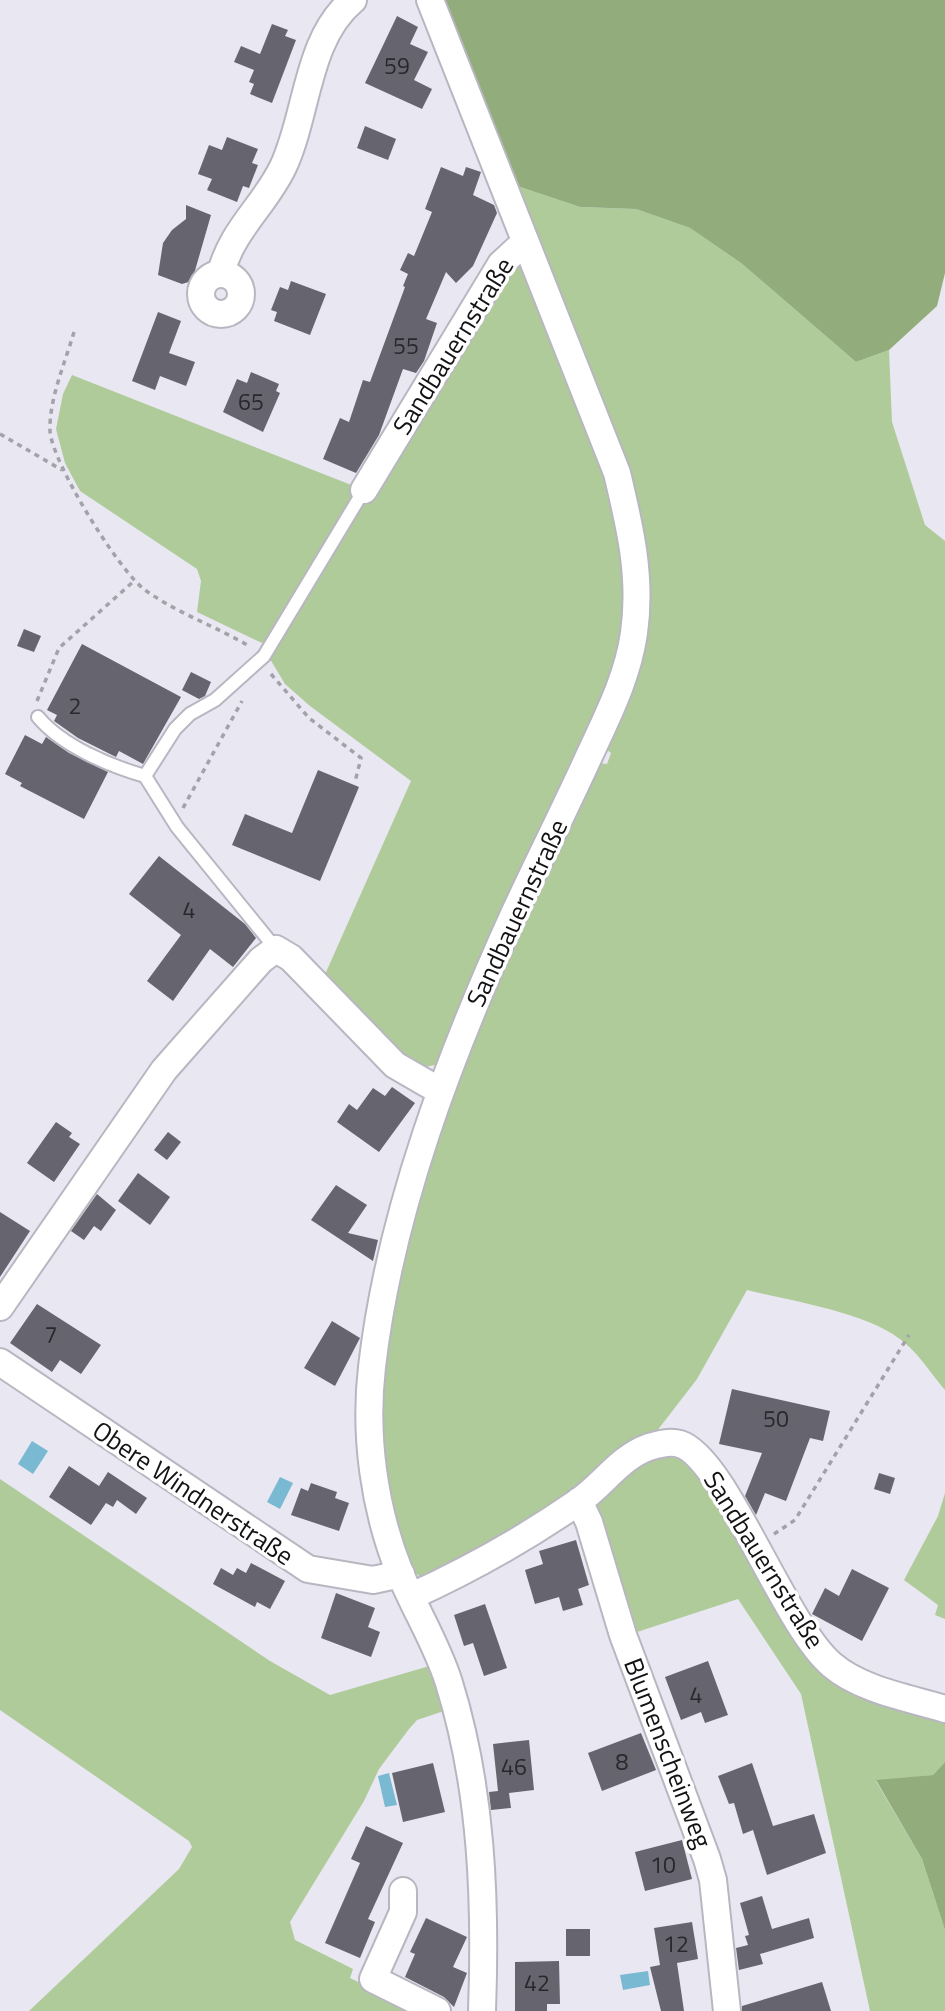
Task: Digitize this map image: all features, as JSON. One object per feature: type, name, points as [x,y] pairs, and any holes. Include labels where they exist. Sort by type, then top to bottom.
[{"type":"street","points":[[221,273],[226,254],[235,237],[282,170],[296,137],[318,55],[328,29],[342,9],[353,0]]},
{"type":"street","name":"Sandbauernstraße","points":[[430,0],[617,473],[632,535],[638,582],[634,635],[620,690],[514,914],[440,1091],[411,1185],[387,1283],[372,1367],[369,1424],[376,1486],[406,1585],[449,1683],[475,1807],[483,1878],[482,2011]]},
{"type":"street","name":"Sandbauernstraße","points":[[364,490],[501,264],[525,242]]},
{"type":"street","points":[[0,1307],[164,1070],[261,960],[276,949],[291,958],[395,1065],[440,1091]]},
{"type":"street","name":"Obere Windnerstraße","points":[[0,1362],[307,1569],[406,1585]]},
{"type":"street","name":"Sandbauernstraße","points":[[406,1585],[447,1580],[579,1501],[622,1463],[645,1448],[664,1443],[680,1444],[708,1467],[793,1616],[832,1666],[876,1688],[945,1709]]},
{"type":"street","name":"Blumenscheinweg","points":[[579,1501],[589,1522],[623,1635],[708,1859],[713,1880],[727,2011]]},
{"type":"street","points":[[403,1891],[403,1912],[373,1979],[437,2011]]},
{"type":"lane","points":[[145,776],[182,721],[215,700],[262,658],[364,490]]},
{"type":"lane","points":[[38,717],[62,738],[122,769],[145,776],[179,829],[276,949]]},
{"type":"path","points":[[74,332],[51,421],[51,440],[64,471],[118,561],[134,581],[157,598],[233,637],[262,658],[291,701],[361,758],[355,782]]},
{"type":"path","points":[[0,434],[64,471]]},
{"type":"path","points":[[38,717],[37,699],[59,648],[134,581]]},
{"type":"path","points":[[179,829],[181,811],[243,699]]},
{"type":"path","points":[[754,1546],[795,1520],[909,1335]]},
{"type":"green space","points":[[442,0],[945,0],[945,273],[937,306],[889,350],[856,362],[741,263],[690,228],[636,209],[580,207],[514,185]]},
{"type":"green space","points":[[514,185],[580,207],[636,209],[690,228],[741,263],[856,362],[889,350],[892,422],[925,525],[945,541],[945,1390],[922,1360],[891,1333],[853,1316],[747,1290],[697,1379],[650,1440],[572,1498],[425,1579],[412,1569],[404,1554],[383,1475],[379,1427],[381,1379],[396,1282],[408,1234],[464,1054],[515,937],[598,763],[607,764],[611,753],[606,749],[647,593]]},
{"type":"green space","points":[[515,265],[522,267],[602,460],[628,565],[619,664],[443,1054],[435,1065],[415,1069],[323,979],[411,781],[310,706],[285,684],[270,659],[369,492]]},
{"type":"green space","points":[[72,375],[359,488],[268,641],[262,643],[197,612],[201,581],[197,569],[80,491],[65,463],[56,429],[63,394]]},
{"type":"green space","points":[[685,1453],[802,1640],[945,1721],[945,1762],[933,1775],[876,1781],[922,1859],[945,1930],[945,2011],[870,2011],[801,1694],[738,1599],[634,1633],[595,1514],[596,1498],[647,1456]]},
{"type":"green space","points":[[0,1479],[270,1661],[330,1695],[433,1665],[447,1710],[417,1720],[379,1769],[364,1801],[290,1922],[295,1940],[353,1969],[350,1978],[418,2011],[29,2011],[179,1869],[192,1847],[189,1841],[0,1710]]},
{"type":"green space","points":[[945,1493],[945,1619],[935,1615],[938,1605],[904,1580],[938,1516]]},
{"type":"green space","points":[[945,1762],[945,1930],[922,1859],[876,1780],[933,1775]]},
{"type":"water","points":[[32,1441],[48,1451],[33,1474],[18,1464]]},
{"type":"water","points":[[280,1477],[293,1483],[280,1509],[267,1502]]},
{"type":"water","points":[[389,1773],[397,1805],[385,1807],[378,1776]]},
{"type":"water","points":[[648,1971],[650,1985],[623,1990],[620,1975]]},
{"type":"building","points":[[397,16],[418,27],[410,44],[428,52],[414,80],[432,89],[422,109],[365,83]]},
{"type":"building","points":[[272,24],[288,30],[285,36],[296,40],[272,103],[250,94],[254,84],[249,82],[254,70],[234,62],[241,46],[260,54]]},
{"type":"building","points":[[365,126],[396,139],[388,160],[357,148]]},
{"type":"building","points":[[227,137],[258,149],[252,163],[258,165],[249,188],[243,186],[237,202],[207,190],[212,179],[198,174],[209,145],[222,150]]},
{"type":"building","points":[[441,167],[463,176],[466,167],[481,172],[473,195],[494,205],[497,213],[473,266],[456,283],[446,272],[426,319],[437,323],[424,361],[416,373],[403,369],[379,435],[356,473],[323,459],[340,418],[349,422],[363,380],[370,382],[405,287],[403,286],[408,274],[400,270],[408,253],[414,256],[432,212],[425,209]]},
{"type":"building","points":[[186,205],[211,215],[192,281],[182,284],[158,275],[163,243],[172,230],[186,219]]},
{"type":"building","points":[[291,281],[326,294],[310,335],[274,321],[277,312],[271,310],[280,287],[288,290]]},
{"type":"building","points":[[158,312],[181,321],[169,353],[195,362],[186,386],[160,376],[155,390],[132,381]]},
{"type":"building","points":[[251,372],[279,384],[276,391],[280,393],[263,432],[223,412],[237,379],[247,383]]},
{"type":"building","points":[[24,629],[41,636],[34,652],[17,646]]},
{"type":"building","points":[[82,644],[181,697],[143,764],[119,751],[116,757],[78,738],[54,721],[57,715],[47,710]]},
{"type":"building","points":[[191,672],[211,682],[205,696],[199,699],[182,690]]},
{"type":"building","points":[[25,735],[42,744],[46,737],[69,753],[108,772],[84,819],[20,786],[22,783],[5,774]]},
{"type":"building","points":[[318,770],[359,787],[320,881],[232,845],[245,814],[292,833]]},
{"type":"building","points":[[159,856],[245,924],[256,938],[233,967],[210,949],[173,1001],[147,981],[181,935],[129,894]]},
{"type":"building","points":[[392,1087],[415,1103],[379,1152],[337,1122],[349,1104],[357,1110],[373,1088],[385,1096]]},
{"type":"building","points":[[56,1122],[72,1133],[69,1137],[80,1144],[54,1182],[27,1163]]},
{"type":"building","points":[[168,1132],[181,1142],[167,1160],[154,1150]]},
{"type":"building","points":[[138,1173],[170,1197],[150,1225],[118,1201]]},
{"type":"building","points":[[336,1185],[367,1205],[348,1233],[378,1240],[373,1261],[311,1220]]},
{"type":"building","points":[[97,1194],[116,1210],[101,1231],[94,1226],[84,1240],[71,1231]]},
{"type":"building","points":[[0,1212],[30,1231],[0,1277]]},
{"type":"building","points":[[37,1304],[101,1345],[81,1374],[60,1360],[52,1372],[10,1343]]},
{"type":"building","points":[[332,1321],[360,1338],[335,1386],[304,1368]]},
{"type":"building","points":[[732,1389],[830,1411],[823,1441],[810,1438],[786,1501],[765,1493],[756,1515],[745,1496],[762,1453],[719,1444]]},
{"type":"building","points":[[69,1466],[99,1486],[108,1472],[147,1498],[136,1514],[117,1500],[113,1507],[106,1503],[91,1525],[49,1497]]},
{"type":"building","points":[[879,1473],[895,1478],[890,1494],[874,1489]]},
{"type":"building","points":[[311,1483],[337,1492],[335,1498],[349,1503],[339,1531],[291,1515],[301,1488],[308,1491]]},
{"type":"building","points":[[576,1540],[589,1585],[578,1589],[583,1605],[563,1611],[559,1597],[535,1604],[525,1570],[543,1564],[539,1551]]},
{"type":"building","points":[[251,1563],[285,1581],[270,1609],[257,1602],[255,1607],[213,1584],[221,1568],[233,1575],[237,1568],[246,1573]]},
{"type":"building","points":[[852,1569],[889,1588],[862,1641],[812,1614],[825,1588],[839,1596]]},
{"type":"building","points":[[336,1593],[375,1608],[368,1627],[380,1632],[371,1657],[321,1638]]},
{"type":"building","points":[[485,1604],[507,1668],[484,1676],[473,1643],[464,1646],[454,1615]]},
{"type":"building","points":[[708,1661],[728,1715],[705,1723],[701,1712],[681,1720],[665,1677]]},
{"type":"building","points":[[641,1733],[656,1770],[602,1791],[588,1753]]},
{"type":"building","points":[[529,1740],[534,1790],[509,1793],[511,1808],[491,1810],[489,1792],[498,1791],[493,1744]]},
{"type":"building","points":[[433,1763],[445,1812],[403,1822],[392,1773]]},
{"type":"building","points":[[752,1763],[773,1826],[814,1814],[826,1853],[767,1875],[753,1830],[743,1834],[734,1803],[729,1804],[718,1776]]},
{"type":"building","points":[[366,1826],[403,1843],[368,1919],[375,1922],[360,1958],[325,1943],[360,1863],[351,1859]]},
{"type":"building","points":[[682,1840],[692,1879],[645,1891],[635,1852]]},
{"type":"building","points":[[762,1896],[772,1929],[809,1918],[814,1938],[760,1954],[763,1964],[739,1970],[736,1948],[748,1945],[745,1936],[749,1935],[740,1903]]},
{"type":"building","points":[[426,1918],[467,1937],[453,1967],[467,1973],[454,2007],[444,1997],[405,1977],[415,1954],[410,1952]]},
{"type":"building","points":[[692,1922],[698,1959],[677,1963],[684,2011],[661,2011],[650,1967],[660,1965],[654,1928]]},
{"type":"building","points":[[566,1929],[590,1929],[590,1956],[566,1956]]},
{"type":"building","points":[[559,1961],[560,2004],[547,2004],[547,2011],[515,2011],[515,1962]]},
{"type":"building","points":[[822,1982],[831,2011],[742,2011],[742,2006]]}]
